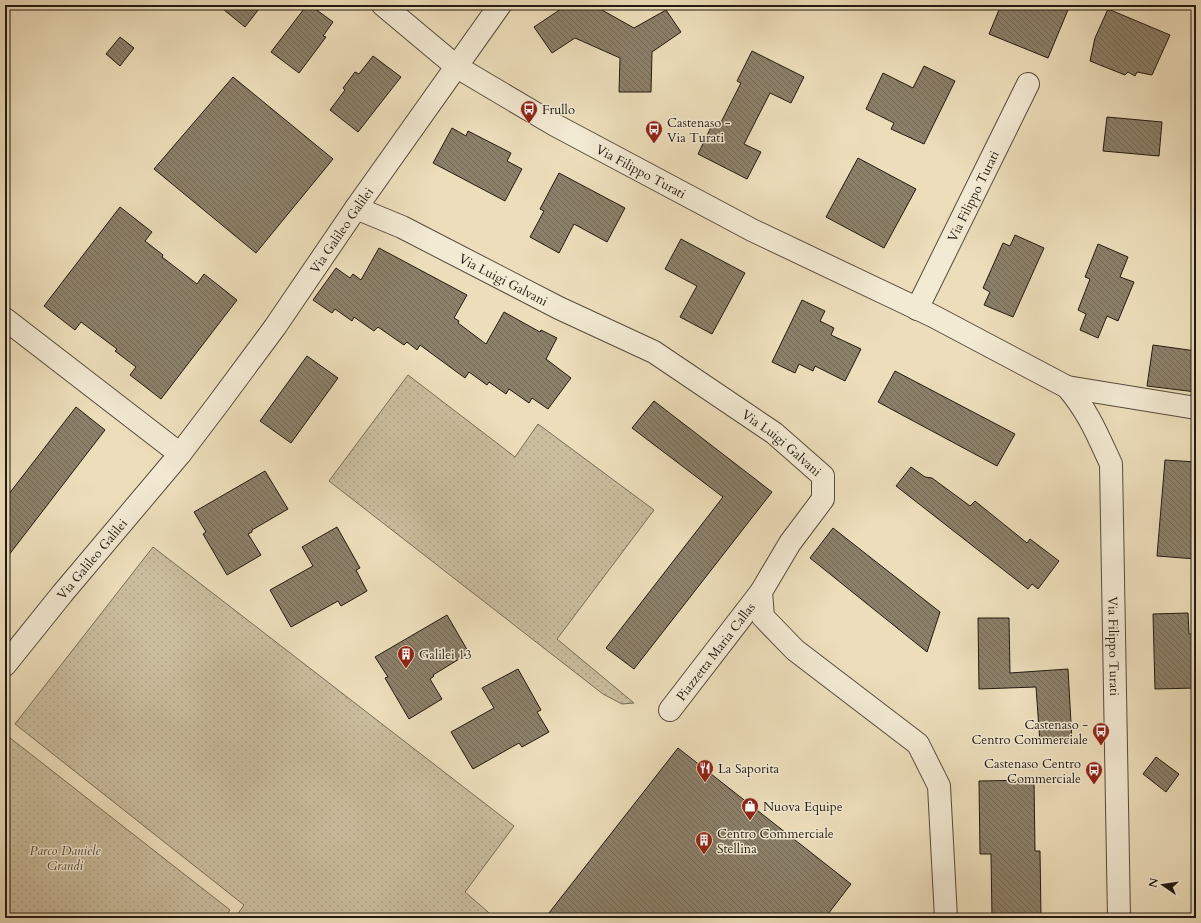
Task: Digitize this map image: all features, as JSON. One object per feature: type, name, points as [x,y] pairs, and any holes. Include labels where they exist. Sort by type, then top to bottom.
[{"type":"street","name":"Via Filippo Turati","points":[[383,5],[457,67],[555,125],[752,230],[917,309],[1067,387],[1196,408]]},
{"type":"street","name":"Via Galileo Galilei","points":[[5,665],[62,594],[180,454],[275,328],[356,208],[500,5]]},
{"type":"street","name":"Via Filippo Turati","points":[[917,309],[1028,84]]},
{"type":"street","name":"Via Luigi Galvani","points":[[356,208],[402,227],[559,308],[654,352],[774,433],[823,476],[823,499],[790,543],[762,592]]},
{"type":"street","points":[[5,319],[180,454]]},
{"type":"street","name":"Via Filippo Turati","points":[[1067,387],[1081,404],[1096,430],[1111,464],[1120,918]]},
{"type":"street","points":[[762,592],[763,617],[795,650],[918,744],[939,786],[946,918]]},
{"type":"street","name":"Piazzetta Maria Callas","points":[[670,710],[762,592]]},
{"type":"street","points":[[930,918],[938,907],[944,885]]},
{"type":"green space","points":[[408,375],[515,457],[538,424],[654,510],[557,639],[634,703],[622,704],[603,694],[329,481]]},
{"type":"green space","points":[[153,547],[514,826],[465,892],[495,918],[235,918],[244,905],[15,724]]},
{"type":"green space","name":"Parco Daniele Grandi","points":[[5,734],[230,910],[224,918],[5,918]]},
{"type":"building","points":[[218,5],[262,5],[245,27]]},
{"type":"building","points":[[307,5],[310,5],[333,22],[323,36],[326,37],[299,73],[271,52]]},
{"type":"building","points":[[567,5],[593,5],[634,28],[666,10],[681,32],[652,52],[651,92],[619,92],[620,58],[575,38],[552,53],[534,27]]},
{"type":"building","points":[[1001,5],[1070,5],[1048,58],[989,34]]},
{"type":"building","points":[[1108,9],[1170,35],[1152,75],[1137,72],[1135,76],[1128,72],[1125,75],[1090,61],[1095,38]]},
{"type":"building","points":[[120,37],[134,48],[120,66],[106,54]]},
{"type":"building","points":[[752,51],[804,77],[791,103],[770,93],[744,144],[761,152],[747,179],[698,154],[713,123],[719,126],[741,83],[737,81]]},
{"type":"building","points":[[373,56],[401,77],[358,132],[330,110],[345,90],[343,88],[355,72],[359,74]]},
{"type":"building","points":[[924,66],[955,81],[924,144],[891,129],[894,123],[866,109],[883,73],[913,88]]},
{"type":"building","points":[[233,77],[333,159],[256,253],[154,169]]},
{"type":"building","points":[[1107,117],[1162,122],[1159,156],[1103,151]]},
{"type":"building","points":[[452,128],[466,136],[468,131],[511,153],[507,161],[522,169],[505,201],[433,163]]},
{"type":"building","points":[[858,158],[916,189],[884,248],[826,217]]},
{"type":"building","points":[[559,173],[625,208],[607,242],[574,224],[559,253],[530,237],[544,211],[540,209]]},
{"type":"building","points":[[120,207],[152,232],[145,241],[163,255],[162,257],[197,284],[204,274],[237,300],[161,399],[130,375],[136,367],[115,351],[117,349],[81,322],[75,330],[44,306]]},
{"type":"building","points":[[1015,235],[1044,248],[1013,317],[984,305],[990,292],[983,288],[1003,243],[1010,246]]},
{"type":"building","points":[[681,239],[745,273],[712,334],[680,317],[697,286],[665,269]]},
{"type":"building","points":[[1098,244],[1128,257],[1120,277],[1134,282],[1118,321],[1107,316],[1098,338],[1080,330],[1086,314],[1078,310],[1090,279],[1085,277]]},
{"type":"building","points":[[379,248],[467,295],[454,318],[459,321],[458,323],[486,344],[504,312],[540,332],[541,330],[557,338],[546,359],[571,378],[548,409],[532,398],[529,403],[509,389],[506,394],[489,382],[487,385],[469,372],[465,378],[420,345],[417,350],[407,342],[404,345],[378,327],[374,331],[354,317],[352,321],[335,309],[332,313],[313,300],[336,268],[350,278],[353,274],[361,280]]},
{"type":"building","points":[[802,300],[825,311],[820,321],[834,328],[831,335],[861,349],[845,381],[815,366],[813,371],[799,364],[795,373],[772,362]]},
{"type":"building","points":[[1153,345],[1196,351],[1196,392],[1147,386]]},
{"type":"building","points":[[307,356],[338,378],[291,443],[260,421]]},
{"type":"building","points":[[895,371],[1015,434],[997,466],[878,402]]},
{"type":"building","points":[[654,401],[772,492],[634,669],[606,648],[723,497],[632,428]]},
{"type":"building","points":[[76,407],[105,430],[5,560],[5,499]]},
{"type":"building","points":[[1165,460],[1196,462],[1196,559],[1157,556]]},
{"type":"building","points":[[911,467],[925,477],[932,478],[970,506],[975,501],[1027,543],[1030,539],[1059,561],[1038,589],[1032,584],[1028,589],[896,486]]},
{"type":"building","points":[[265,471],[288,509],[252,530],[252,532],[248,534],[261,555],[227,575],[203,534],[206,532],[194,512]]},
{"type":"building","points":[[337,527],[360,568],[356,570],[367,591],[341,606],[338,601],[291,627],[270,590],[313,566],[302,547]]},
{"type":"building","points":[[833,528],[940,612],[927,652],[810,558]]},
{"type":"building","points":[[1188,613],[1189,634],[1196,634],[1196,688],[1155,689],[1153,614]]},
{"type":"building","name":"Galilei 13","points":[[447,615],[469,653],[433,675],[434,676],[430,679],[442,699],[409,719],[385,678],[388,677],[375,657]]},
{"type":"building","points":[[978,618],[1009,618],[1010,673],[1068,669],[1072,741],[1040,743],[1036,687],[979,689]]},
{"type":"building","points":[[518,669],[541,710],[537,712],[549,732],[522,747],[519,743],[473,769],[451,732],[494,708],[482,688]]},
{"type":"building","name":"Centro Commerciale Stellina","points":[[678,748],[851,884],[825,918],[545,918]]},
{"type":"building","points":[[1156,757],[1179,774],[1166,792],[1143,774]]},
{"type":"building","points":[[1034,780],[1035,851],[1040,851],[1041,918],[992,918],[991,854],[980,854],[979,781]]},
{"type":"place","name":"Frullo","points":[[529,124]]},
{"type":"place","name":"Castenaso - Via Turati","points":[[654,144]]},
{"type":"place","name":"Galilei 13","points":[[406,669]]},
{"type":"place","name":"Castenaso - Centro Commerciale","points":[[1101,746]]},
{"type":"place","name":"La Saporita","points":[[705,783]]},
{"type":"place","name":"Castenaso Centro Commerciale","points":[[1094,785]]},
{"type":"place","name":"Nuova Equipe","points":[[750,821]]},
{"type":"place","name":"Centro Commerciale Stellina","points":[[704,855]]}]
